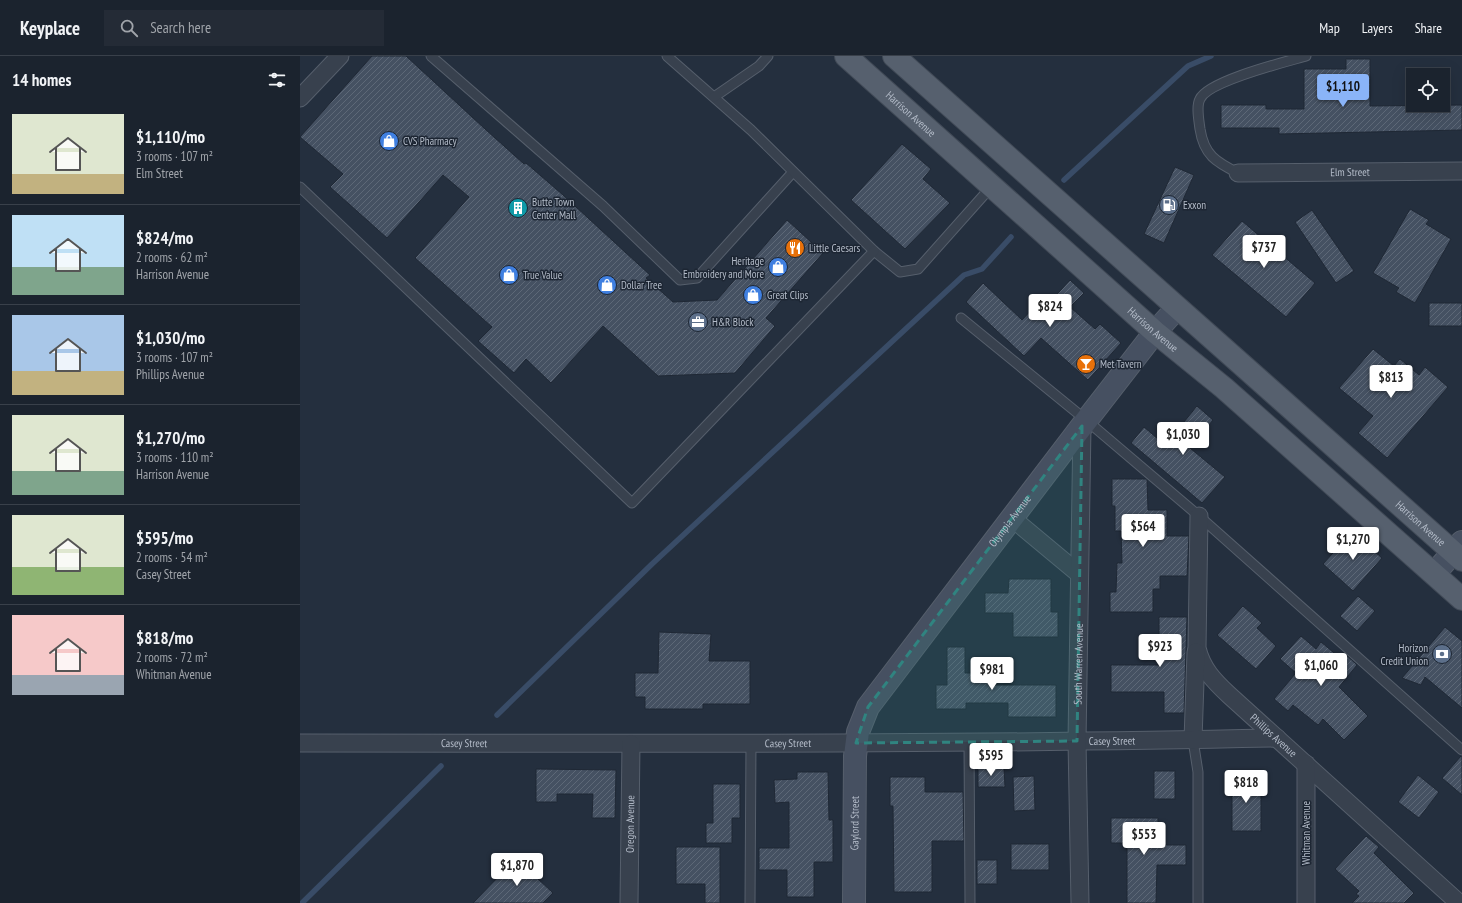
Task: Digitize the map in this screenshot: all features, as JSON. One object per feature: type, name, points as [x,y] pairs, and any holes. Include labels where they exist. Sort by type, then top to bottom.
[{"type":"main road","name":"Harrison Avenue","points":[[846,56],[1155,332],[1224,388],[1435,573],[1462,599]]},
{"type":"main road","name":"Harrison Avenue","points":[[894,56],[1177,308],[1459,551]]},
{"type":"street","points":[[300,98],[340,56]]},
{"type":"street","name":"Elm Street","points":[[1238,173],[1462,172]]},
{"type":"street","name":"Olympia Avenue","points":[[856,743],[862,718],[868,707],[1084,423],[1155,332],[1177,308]]},
{"type":"street","name":"South Warren Avenue","points":[[1080,903],[1077,741],[1078,573],[1084,423]]},
{"type":"street","name":"Phillips Avenue","points":[[1198,516],[1197,648],[1200,661],[1213,680],[1457,899]]},
{"type":"street","points":[[1012,518],[1078,573]]},
{"type":"street","points":[[1435,573],[1459,551]]},
{"type":"street","points":[[1193,740],[1194,669],[1197,648]]},
{"type":"street","name":"Casey Street","points":[[300,743],[856,743],[1277,738]]},
{"type":"street","name":"Gaylord Street","points":[[854,903],[856,743]]},
{"type":"street","name":"Oregon Avenue","points":[[629,903],[631,744]]},
{"type":"street","name":"Whitman Avenue","points":[[1306,764],[1306,903]]},
{"type":"lane","points":[[431,56],[603,206],[680,280],[697,278],[793,172]]},
{"type":"lane","points":[[667,56],[714,97],[874,251],[900,272],[918,269],[991,187]]},
{"type":"lane","points":[[714,97],[759,66],[768,56]]},
{"type":"lane","points":[[1238,173],[1217,162],[1204,147],[1199,122],[1199,100],[1206,90],[1237,77],[1306,56]]},
{"type":"lane","points":[[300,187],[632,503],[874,251]]},
{"type":"lane","points":[[961,318],[1084,423],[1198,516],[1462,750]]},
{"type":"lane","points":[[1193,740],[1198,772],[1198,903]]},
{"type":"lane","points":[[969,742],[970,903]]},
{"type":"lane","points":[[750,903],[751,743]]},
{"type":"highlighted area","points":[[1082,426],[1077,741],[856,743],[868,707]]},
{"type":"building","name":"Butte Town Center Mall","points":[[372,56],[406,56],[485,129],[524,164],[526,163],[563,195],[650,275],[646,278],[673,302],[717,300],[787,220],[823,253],[766,318],[775,326],[735,373],[658,376],[603,326],[551,383],[526,359],[514,373],[478,341],[492,327],[415,258],[469,197],[443,175],[387,238],[330,187],[343,174],[300,137]]},
{"type":"building","points":[[1346,59],[1370,59],[1370,106],[1406,106],[1406,112],[1450,112],[1450,105],[1462,105],[1462,130],[1279,134],[1279,128],[1221,128],[1221,105],[1266,105],[1266,109],[1304,109],[1304,69],[1346,69]]},
{"type":"building","points":[[902,144],[931,169],[923,179],[950,203],[905,249],[851,200]]},
{"type":"building","name":"Exxon","points":[[1175,167],[1194,175],[1164,243],[1144,234]]},
{"type":"building","points":[[1410,209],[1429,220],[1426,224],[1451,239],[1415,303],[1396,292],[1399,288],[1373,273]]},
{"type":"building","points":[[1312,210],[1354,271],[1336,283],[1295,222]]},
{"type":"building","points":[[1242,221],[1315,283],[1286,317],[1212,255]]},
{"type":"building","points":[[1070,280],[1084,293],[1070,307],[1095,329],[1100,324],[1121,343],[1088,380],[1041,338],[1024,356],[966,302],[983,283],[1022,320],[1044,296],[1050,302]]},
{"type":"building","points":[[1429,303],[1462,303],[1462,326],[1429,326]]},
{"type":"building","points":[[1373,349],[1394,366],[1400,359],[1419,375],[1425,367],[1448,387],[1387,458],[1358,433],[1373,416],[1339,388]]},
{"type":"building","points":[[1197,406],[1213,420],[1190,448],[1225,477],[1202,503],[1131,443],[1144,427],[1165,445]]},
{"type":"building","points":[[1112,479],[1147,479],[1148,510],[1167,510],[1167,536],[1189,536],[1187,576],[1160,576],[1160,589],[1153,589],[1153,612],[1110,612],[1110,592],[1116,592],[1117,563],[1122,563],[1121,531],[1115,531],[1115,506],[1112,506]]},
{"type":"building","points":[[1352,532],[1382,558],[1353,591],[1323,564]]},
{"type":"building","points":[[1009,579],[1051,579],[1051,612],[1058,612],[1058,637],[1013,637],[1013,613],[985,613],[985,593],[1008,593]]},
{"type":"building","points":[[1358,596],[1375,611],[1357,631],[1340,616]]},
{"type":"building","points":[[1243,606],[1262,623],[1257,628],[1276,646],[1256,669],[1217,635]]},
{"type":"building","points":[[1159,617],[1187,617],[1184,713],[1164,713],[1164,692],[1111,692],[1111,665],[1159,665]]},
{"type":"building","name":"Horizon Credit Union","points":[[1445,627],[1462,641],[1462,708],[1425,677],[1421,685],[1402,678]]},
{"type":"building","points":[[659,632],[711,634],[709,661],[750,661],[750,704],[703,704],[703,709],[645,709],[645,697],[635,697],[635,673],[658,673]]},
{"type":"building","points":[[1301,636],[1316,649],[1321,642],[1339,657],[1343,652],[1357,665],[1339,687],[1368,716],[1344,740],[1323,719],[1318,725],[1293,705],[1288,711],[1274,699],[1296,673],[1280,659]]},
{"type":"building","points":[[947,647],[965,647],[965,673],[993,673],[993,685],[1056,685],[1056,717],[1008,717],[1008,703],[966,703],[966,709],[936,709],[936,685],[947,685]]},
{"type":"building","points":[[1462,756],[1462,795],[1442,778]]},
{"type":"building","points":[[1004,767],[1005,787],[978,787],[978,768]]},
{"type":"building","points":[[536,769],[616,770],[615,818],[592,818],[593,794],[557,794],[557,802],[536,802]]},
{"type":"building","points":[[1154,771],[1175,771],[1175,799],[1154,799]]},
{"type":"building","points":[[797,772],[828,772],[829,820],[833,820],[833,862],[814,862],[814,897],[787,897],[787,870],[759,870],[759,848],[789,848],[789,802],[775,803],[774,780],[797,779]]},
{"type":"building","points":[[1418,775],[1439,792],[1419,818],[1398,802]]},
{"type":"building","points":[[1034,776],[1035,810],[1014,811],[1013,777]]},
{"type":"building","points":[[890,777],[925,777],[925,792],[963,792],[964,841],[932,841],[932,892],[894,892],[893,806],[890,806]]},
{"type":"building","points":[[1232,777],[1261,777],[1261,831],[1232,831]]},
{"type":"building","points":[[713,784],[740,784],[740,818],[732,818],[732,843],[706,843],[706,823],[713,823]]},
{"type":"building","points":[[1111,818],[1158,818],[1158,845],[1186,845],[1186,865],[1157,865],[1156,903],[1127,903],[1127,843],[1111,843]]},
{"type":"building","points":[[1366,836],[1379,847],[1374,853],[1414,893],[1404,903],[1352,903],[1359,896],[1356,894],[1359,891],[1335,869]]},
{"type":"building","points":[[1011,844],[1049,844],[1049,870],[1011,870]]},
{"type":"building","points":[[676,847],[720,847],[720,903],[705,903],[705,884],[676,884]]},
{"type":"building","points":[[516,859],[525,867],[531,862],[542,875],[537,878],[553,893],[543,903],[473,903]]},
{"type":"building","points":[[977,860],[997,860],[997,884],[977,884]]},
{"type":"waterway","points":[[1064,180],[1188,66],[1211,56]]},
{"type":"waterway","points":[[497,715],[652,564],[964,275],[982,269],[1011,237]]},
{"type":"waterway","points":[[302,903],[441,766]]},
{"type":"place","name":"CVS Pharmacy","points":[[389,141]]},
{"type":"place","name":"Exxon","points":[[1169,205]]},
{"type":"place","name":"Butte Town Center Mall","points":[[518,208]]},
{"type":"place","name":"Little Caesars","points":[[795,248]]},
{"type":"place","name":"Heritage Embroidery and More","points":[[778,267]]},
{"type":"place","name":"True Value","points":[[509,275]]},
{"type":"place","name":"Dollar Tree","points":[[607,285]]},
{"type":"place","name":"Great Clips","points":[[753,295]]},
{"type":"place","name":"H&R Block","points":[[698,322]]},
{"type":"place","name":"Met Tavern","points":[[1086,364]]},
{"type":"place","name":"Horizon Credit Union","points":[[1442,654]]}]
